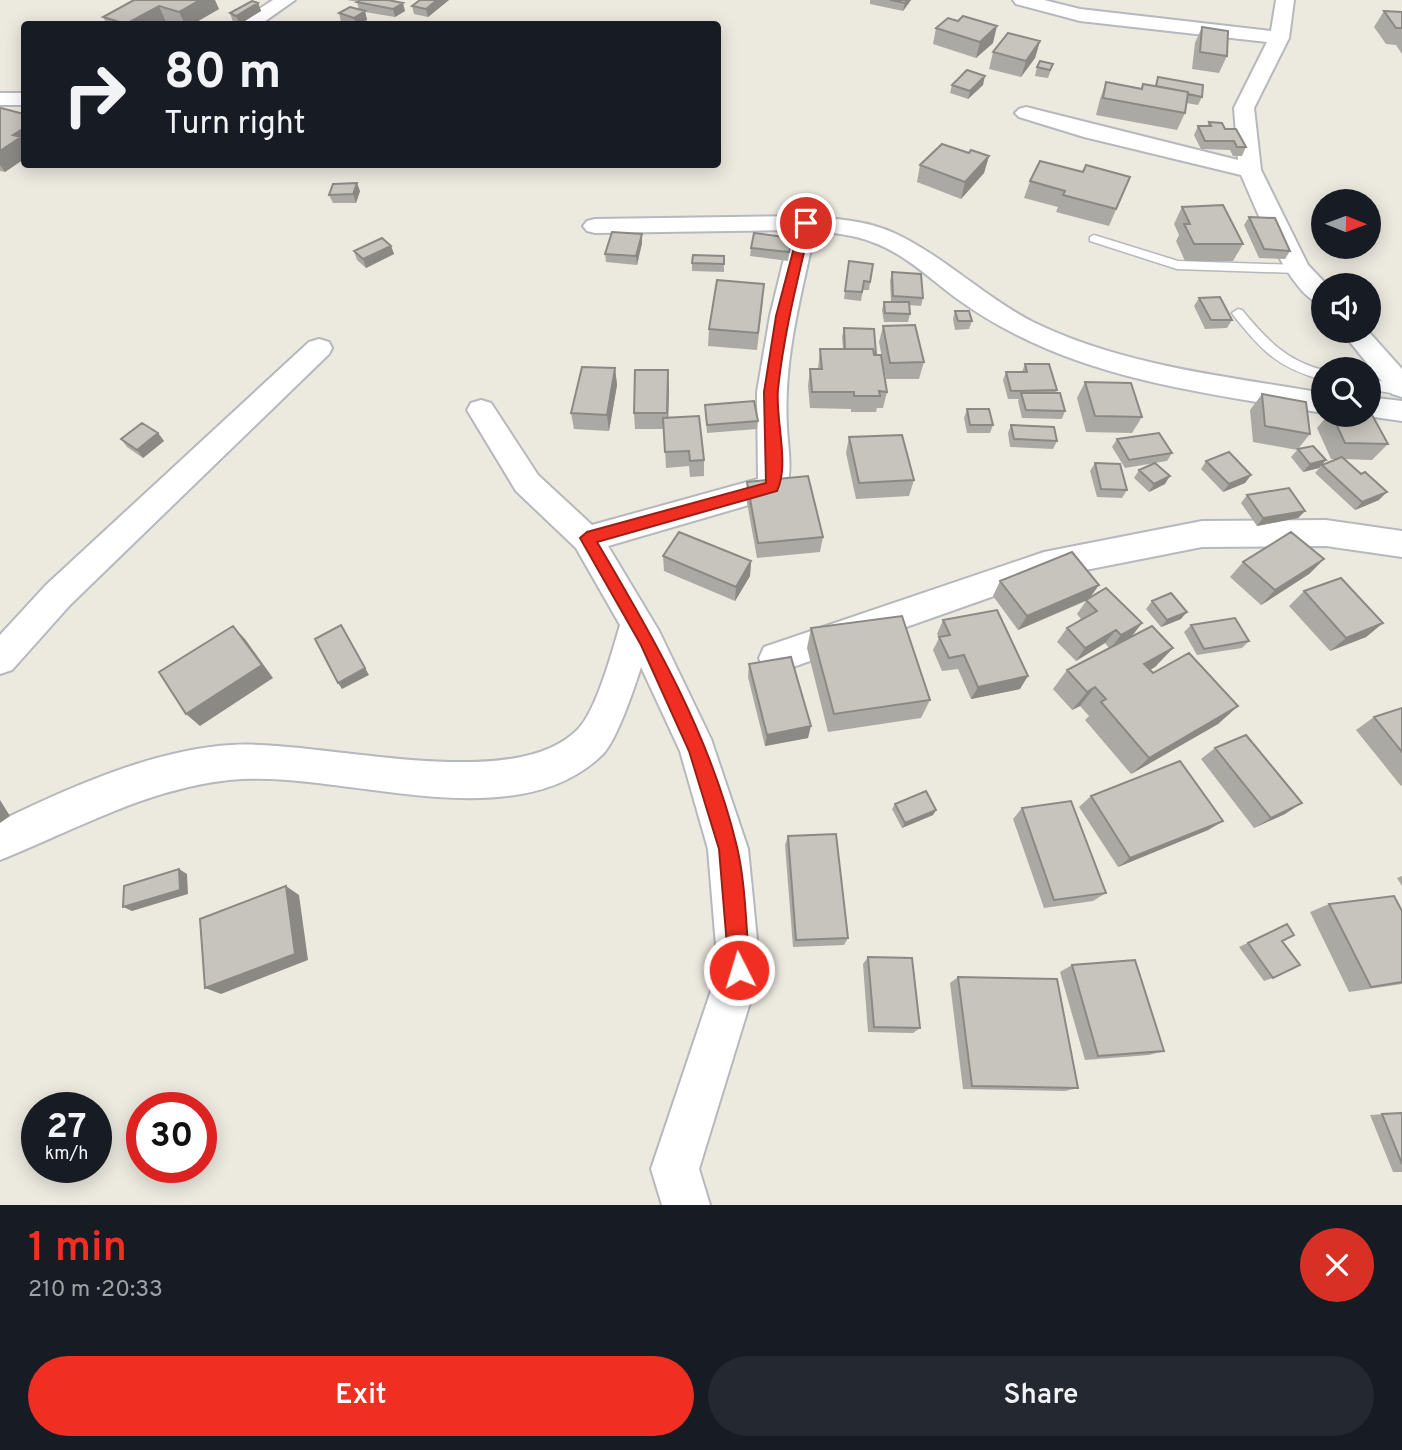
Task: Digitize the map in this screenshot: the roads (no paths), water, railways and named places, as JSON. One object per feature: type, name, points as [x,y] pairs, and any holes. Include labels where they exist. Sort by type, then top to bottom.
[{"type":"street","points":[[254,21],[286,0]]},
{"type":"street","points":[[1022,0],[1080,15],[1279,37]]},
{"type":"street","points":[[1285,0],[1279,37],[1244,108],[1251,170],[1297,269],[1311,284]]},
{"type":"street","points":[[0,99],[21,99]]},
{"type":"street","points":[[1026,113],[1251,170]]},
{"type":"street","points":[[587,538],[772,487],[775,475],[771,392],[783,316],[806,223]]},
{"type":"street","points":[[595,226],[806,223],[848,227],[883,237],[918,256],[967,294],[1024,328],[1084,353],[1151,373],[1311,401]]},
{"type":"street","points":[[1364,343],[1402,389]]},
{"type":"street","points":[[0,659],[58,595],[319,348]]},
{"type":"street","points":[[1381,409],[1402,411]]},
{"type":"street","points":[[481,410],[527,484],[587,538],[637,623],[698,751],[728,849],[739,970],[675,1169],[686,1205]]},
{"type":"street","points":[[776,658],[1044,565],[1202,534],[1326,533],[1402,544]]},
{"type":"street","points":[[0,841],[58,812],[172,774],[230,762],[280,762],[436,778],[501,781],[558,766],[591,741],[620,685],[637,623]]},
{"type":"lane","points":[[1094,239],[1177,265],[1297,269]]},
{"type":"lane","points":[[1238,313],[1275,357],[1299,370],[1311,372]]},
{"type":"lane","points":[[1381,386],[1402,389]]}]
